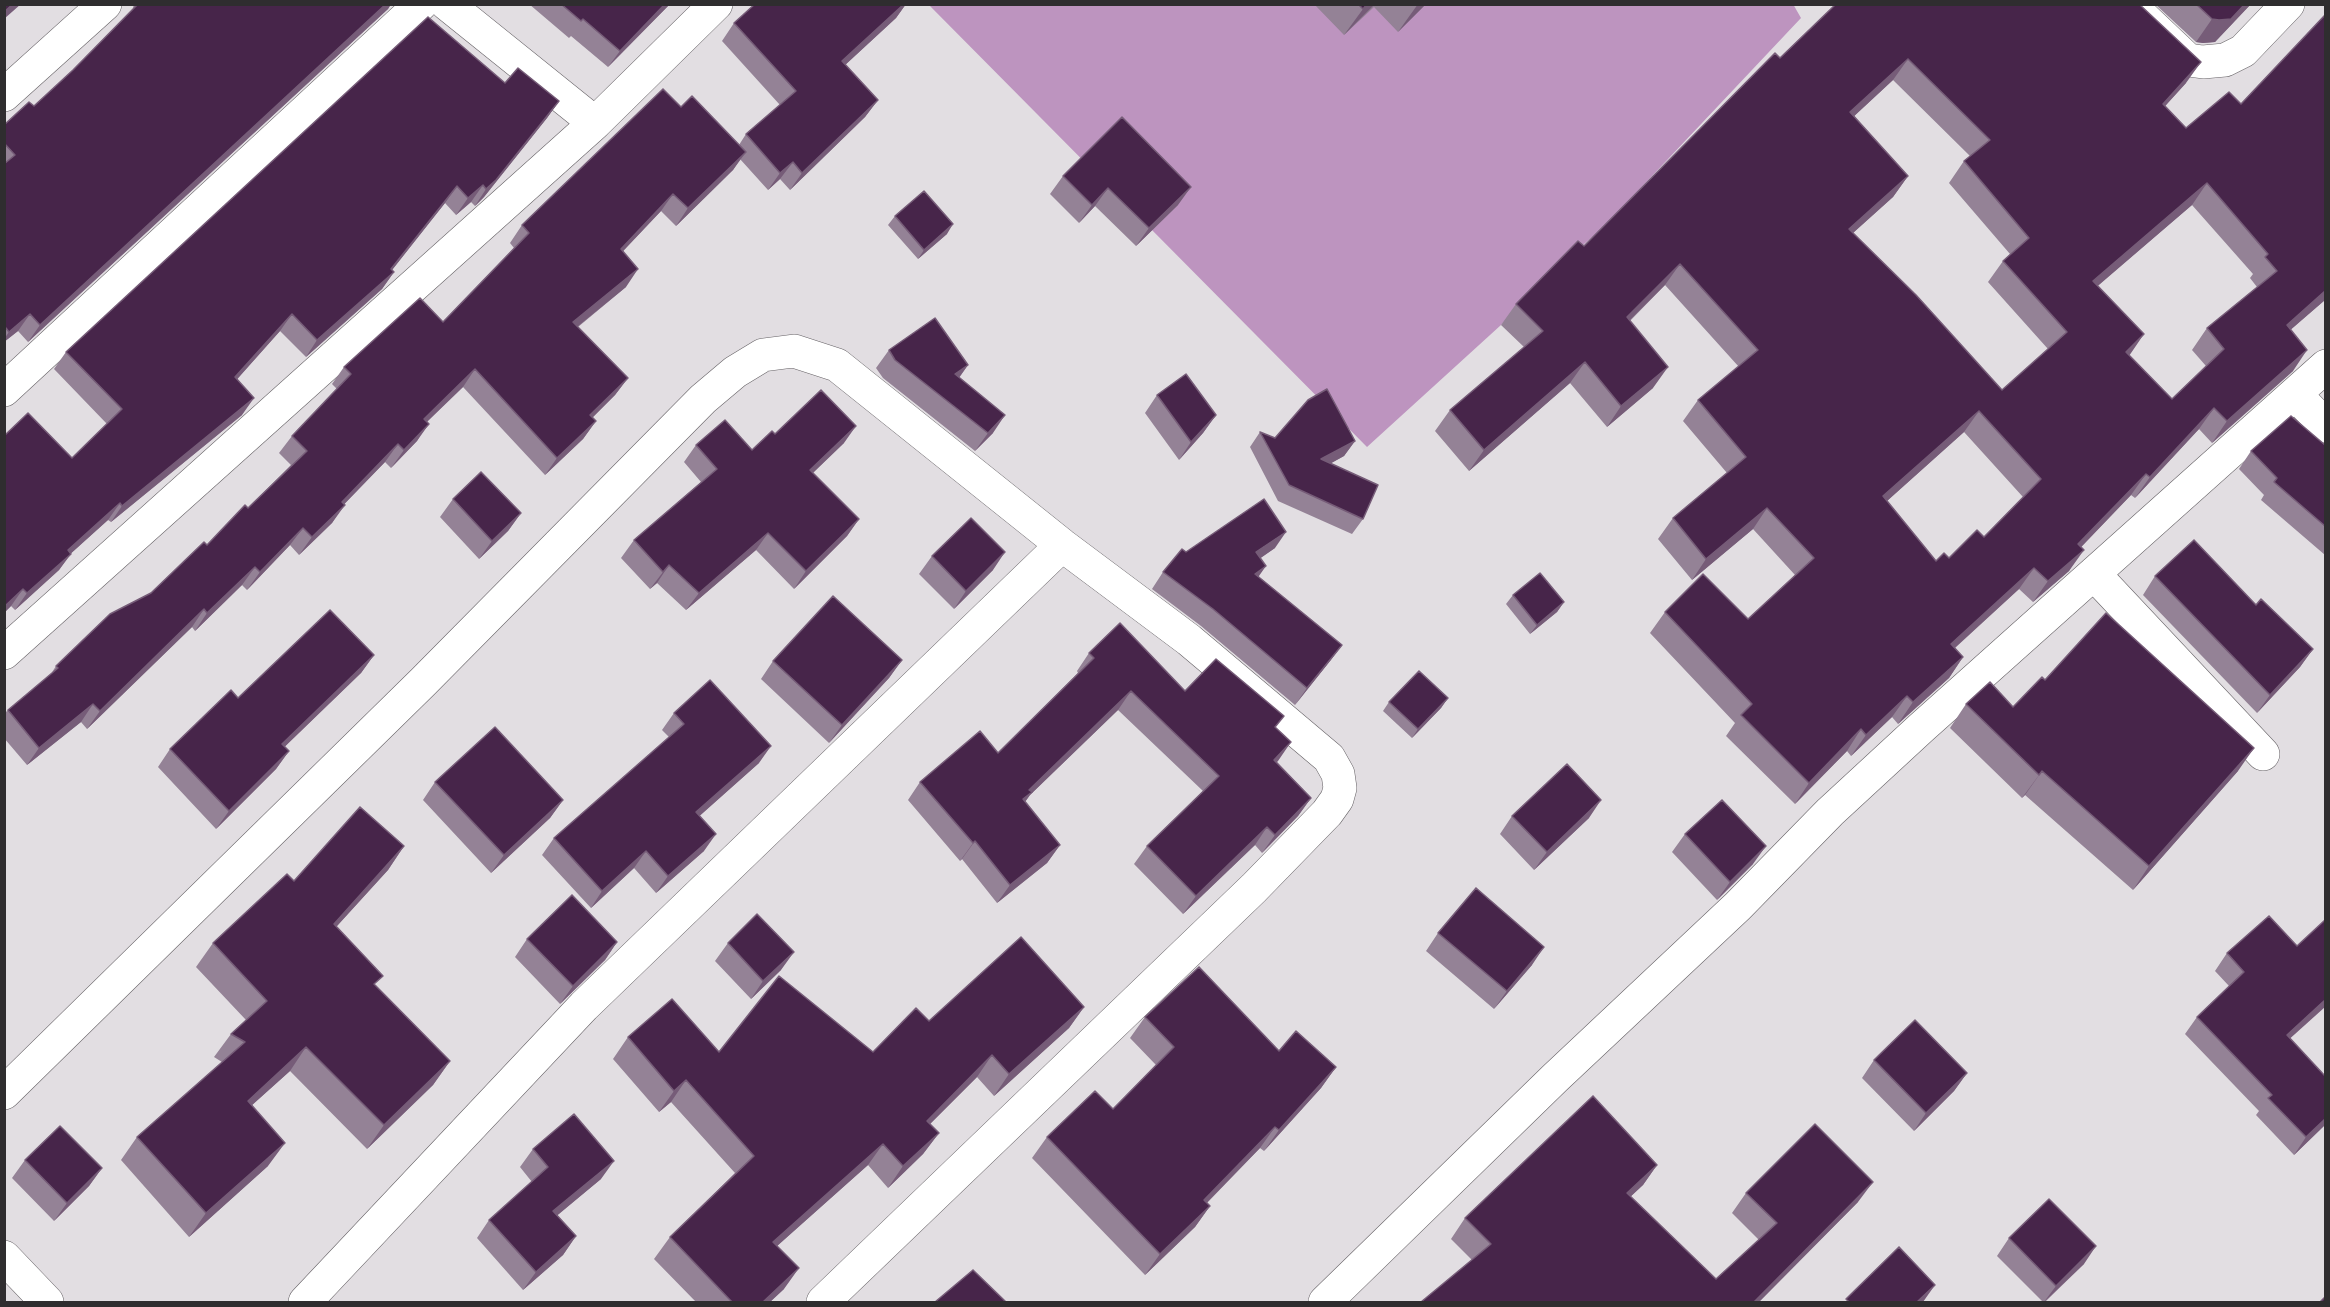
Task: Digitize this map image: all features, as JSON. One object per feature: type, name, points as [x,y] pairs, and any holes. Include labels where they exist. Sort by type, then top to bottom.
[{"type":"street","points":[[4,95],[105,4]]},
{"type":"street","points":[[4,390],[421,4]]},
{"type":"street","points":[[447,4],[595,123]]},
{"type":"street","points":[[4,653],[595,123],[716,4]]},
{"type":"street","points":[[2129,4],[2188,60],[2204,62],[2225,60],[2243,51],[2288,4]]},
{"type":"street","points":[[4,1093],[423,682],[703,399],[735,372],[763,355],[794,351],[837,365],[1062,545],[1189,640],[1329,758],[1338,774],[1340,788],[1337,799],[1328,813],[1254,888],[823,1302]]},
{"type":"street","points":[[1325,1302],[1555,1077],[1738,906],[1830,812],[2325,366]]},
{"type":"street","points":[[2295,394],[2325,426]]},
{"type":"street","points":[[305,1302],[584,1005],[1062,545]]},
{"type":"street","points":[[2094,574],[2263,754]]},
{"type":"street","points":[[4,1257],[46,1302]]},
{"type":"shaded area","points":[[1793,4],[1801,18],[1603,228],[1563,262],[1501,325],[1367,447],[929,5]]},
{"type":"building","points":[[4,4],[13,4],[4,12]]},
{"type":"building","points":[[138,4],[386,4],[40,325],[30,314],[9,332],[6,328],[4,329],[4,164],[15,155],[4,143],[4,125],[29,102],[34,106]]},
{"type":"building","points":[[561,4],[665,4],[620,51],[583,19],[581,21]]},
{"type":"building","points":[[755,4],[904,4],[842,61],[878,100],[802,173],[793,162],[780,173],[746,134],[796,91],[734,23]]},
{"type":"building","points":[[1836,4],[2139,4],[2201,62],[2163,104],[2186,128],[2229,92],[2241,104],[2325,15],[2325,291],[2287,325],[2307,350],[2227,421],[2214,408],[2150,477],[2146,474],[2078,544],[2084,550],[2048,581],[2034,568],[1951,644],[1963,657],[1913,702],[1907,696],[1866,735],[1861,729],[1809,783],[1741,715],[1752,704],[1665,612],[1703,574],[1748,619],[1814,558],[1767,508],[1706,559],[1673,518],[1746,457],[1698,400],[1758,350],[1680,264],[1627,317],[1668,367],[1621,406],[1585,362],[1484,450],[1450,410],[1543,331],[1516,304],[1578,241],[1584,246],[1775,53],[1780,58]],"holes":[[[1908,59],[1990,140],[1964,161],[2029,238],[2003,261],[2067,332],[2002,390],[1916,295],[1849,229],[1908,176],[1850,112]],[[2207,183],[2268,254],[2265,257],[2277,271],[2207,328],[2224,349],[2172,399],[2126,352],[2144,334],[2093,281]],[[1979,411],[2041,479],[1984,537],[1977,530],[1949,558],[1944,553],[1936,561],[1883,496]]]},
{"type":"building","points":[[2196,4],[2245,4],[2231,19],[2219,20],[2212,19]]},
{"type":"building","points":[[428,17],[505,83],[518,68],[559,101],[496,180],[486,189],[483,185],[468,198],[457,186],[391,269],[394,272],[317,340],[292,314],[235,377],[254,398],[122,506],[120,503],[68,550],[71,554],[27,593],[23,589],[4,607],[4,436],[28,413],[72,458],[122,409],[66,352]]},
{"type":"building","points":[[663,89],[681,107],[692,96],[746,152],[688,208],[673,194],[621,249],[638,269],[573,322],[628,378],[590,415],[596,421],[557,458],[475,369],[424,419],[429,424],[404,450],[398,444],[342,502],[345,505],[312,537],[303,528],[260,572],[255,567],[207,613],[204,609],[100,711],[93,704],[39,748],[8,710],[58,668],[56,666],[110,614],[151,593],[204,542],[207,545],[245,505],[248,508],[307,451],[292,436],[351,374],[344,367],[420,298],[443,322],[529,233],[522,225]]},
{"type":"building","points":[[1122,117],[1191,187],[1149,228],[1108,188],[1092,205],[1063,176]]},
{"type":"building","points":[[924,191],[953,224],[924,250],[895,216]]},
{"type":"building","points":[[935,318],[968,365],[955,374],[1005,415],[988,433],[895,360],[889,350]]},
{"type":"building","points":[[1186,374],[1216,415],[1191,442],[1157,395]]},
{"type":"building","points":[[1327,389],[1355,441],[1321,459],[1378,485],[1363,519],[1289,485],[1260,432],[1275,438],[1308,400]]},
{"type":"building","points":[[821,390],[856,426],[810,470],[859,519],[806,571],[768,533],[699,593],[669,565],[663,572],[634,540],[717,469],[696,445],[725,420],[752,450],[772,431],[775,434]]},
{"type":"building","points":[[2291,416],[2325,445],[2325,526],[2274,482],[2277,478],[2251,451]]},
{"type":"building","points":[[481,472],[521,513],[492,541],[453,499]]},
{"type":"building","points":[[1264,499],[1286,532],[1256,552],[1266,566],[1255,574],[1342,645],[1307,688],[1213,609],[1163,572],[1182,549],[1186,552]]},
{"type":"building","points":[[971,518],[1005,552],[966,591],[932,556]]},
{"type":"building","points":[[2194,540],[2256,605],[2261,599],[2313,649],[2270,695],[2155,576]]},
{"type":"building","points":[[1540,573],[1564,602],[1537,625],[1513,595]]},
{"type":"building","points":[[833,596],[902,660],[842,725],[773,661]]},
{"type":"building","points":[[330,610],[374,655],[282,744],[289,751],[229,811],[170,749],[231,690],[238,698]]},
{"type":"building","points":[[2106,613],[2254,748],[2149,866],[2042,771],[2039,775],[1966,704],[1990,682],[2013,707],[2042,677],[2045,680]]},
{"type":"building","points":[[1120,623],[1185,691],[1216,659],[1284,716],[1275,727],[1291,742],[1274,760],[1311,798],[1275,835],[1267,827],[1196,896],[1147,846],[1219,776],[1131,691],[1029,790],[1032,792],[1023,799],[1060,845],[1010,885],[975,841],[973,843],[920,782],[980,731],[998,753],[1094,658],[1089,653]]},
{"type":"building","points":[[1419,671],[1448,698],[1418,729],[1389,702]]},
{"type":"building","points":[[710,680],[771,746],[696,812],[716,834],[668,876],[646,851],[602,891],[554,838],[684,724],[674,713]]},
{"type":"building","points":[[495,727],[563,800],[504,855],[435,782]]},
{"type":"building","points":[[1567,764],[1601,800],[1547,852],[1512,816]]},
{"type":"building","points":[[1722,800],[1766,846],[1730,882],[1685,834]]},
{"type":"building","points":[[360,807],[404,846],[334,924],[383,976],[374,984],[450,1061],[384,1125],[306,1047],[248,1101],[285,1143],[206,1213],[137,1137],[245,1042],[231,1034],[267,1001],[213,943],[287,874],[294,881]]},
{"type":"building","points":[[1476,888],[1544,947],[1507,991],[1438,933]]},
{"type":"building","points":[[572,895],[617,942],[573,986],[527,939]]},
{"type":"building","points":[[757,914],[794,952],[763,981],[728,943]]},
{"type":"building","points":[[2269,916],[2297,946],[2325,920],[2325,1000],[2287,1035],[2325,1076],[2325,1119],[2306,1137],[2268,1098],[2272,1095],[2197,1017],[2244,972],[2227,953]]},
{"type":"building","points":[[1021,937],[1084,1007],[1009,1074],[992,1055],[927,1121],[939,1133],[903,1166],[883,1144],[773,1242],[799,1268],[763,1302],[732,1302],[670,1237],[754,1156],[686,1080],[674,1091],[628,1037],[672,999],[719,1052],[779,976],[873,1052],[916,1008],[929,1021]]},
{"type":"building","points":[[1199,967],[1279,1051],[1296,1031],[1336,1067],[1279,1130],[1275,1127],[1204,1200],[1210,1206],[1160,1254],[1047,1137],[1095,1091],[1113,1109],[1174,1047],[1145,1017]]},
{"type":"building","points":[[1915,1020],[1967,1073],[1926,1113],[1874,1060]]},
{"type":"building","points":[[1593,1096],[1657,1165],[1627,1193],[1716,1279],[1777,1223],[1746,1193],[1815,1124],[1873,1182],[1754,1302],[1421,1302],[1491,1244],[1465,1218]]},
{"type":"building","points":[[574,1114],[614,1161],[553,1211],[576,1236],[536,1272],[489,1220],[548,1167],[533,1149]]},
{"type":"building","points":[[60,1126],[102,1168],[67,1203],[25,1160]]},
{"type":"building","points":[[2049,1199],[2096,1246],[2056,1286],[2009,1238]]},
{"type":"building","points":[[1899,1247],[1935,1285],[1917,1302],[1849,1302],[1846,1299]]},
{"type":"building","points":[[973,1270],[1006,1302],[935,1302]]}]
